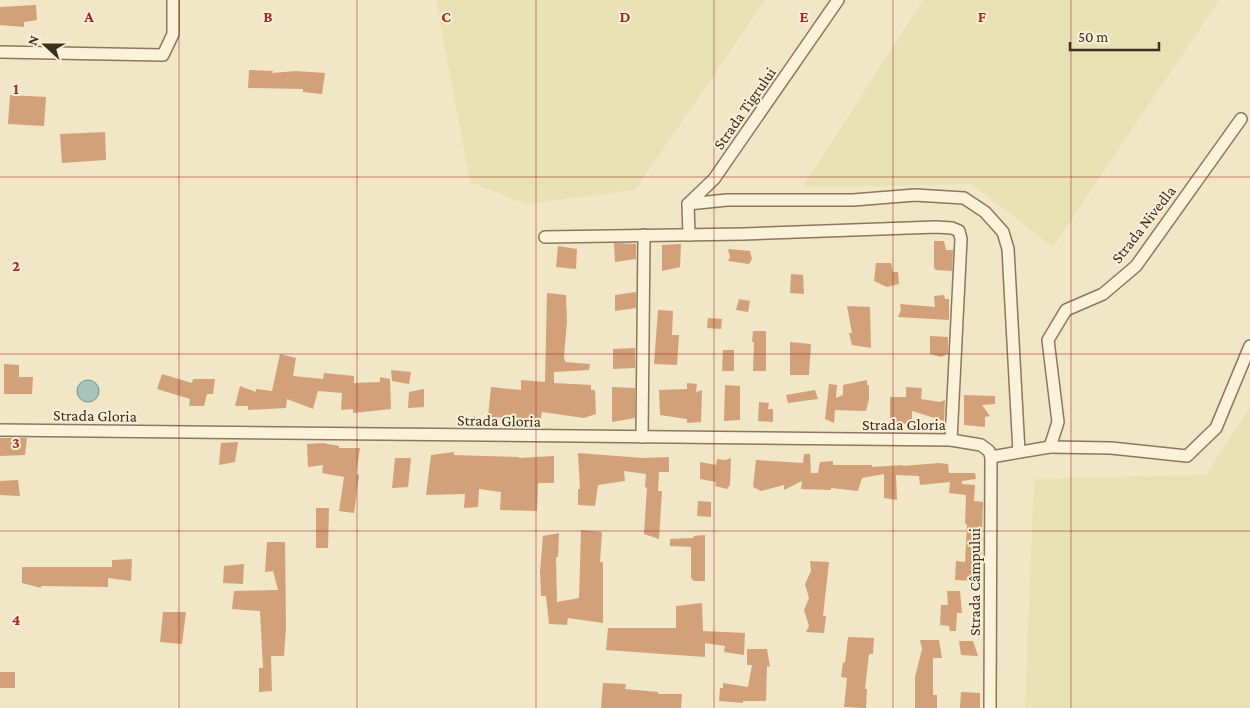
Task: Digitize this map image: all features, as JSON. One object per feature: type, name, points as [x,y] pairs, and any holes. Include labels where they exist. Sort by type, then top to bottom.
[{"type":"street","points":[[0,52],[163,55],[173,34],[173,0]]},
{"type":"street","name":"Strada Tigrului","points":[[688,204],[714,179],[838,0]]},
{"type":"street","name":"Strada Nivedla","points":[[1050,446],[1058,422],[1048,340],[1066,310],[1104,294],[1136,266],[1241,119]]},
{"type":"street","points":[[689,234],[688,204],[727,200],[854,200],[915,195],[964,198],[985,212],[1003,232],[1008,249],[1019,452]]},
{"type":"street","points":[[545,237],[936,228],[952,228],[959,231],[961,239],[951,440]]},
{"type":"street","points":[[642,436],[644,235]]},
{"type":"street","points":[[991,457],[1050,446],[1111,448],[1187,456],[1216,428],[1250,346]]},
{"type":"street","name":"Strada Gloria","points":[[0,430],[951,440],[985,447],[991,457]]},
{"type":"street","name":"Strada Câmpului","points":[[990,708],[991,457]]},
{"type":"shaded area","points":[[436,0],[765,0],[635,190],[527,204],[470,182]]},
{"type":"shaded area","points":[[923,0],[1219,0],[1053,247],[971,184],[803,187]]},
{"type":"shaded area","points":[[1250,408],[1250,708],[1025,708],[1034,479],[1206,475]]},
{"type":"water","points":[[88,380],[96,383],[99,391],[96,399],[88,402],[80,399],[77,391],[80,383]]},
{"type":"building","points":[[36,5],[37,20],[24,22],[24,27],[0,25],[0,7]]},
{"type":"building","points":[[249,70],[273,71],[272,73],[296,71],[325,73],[322,94],[303,92],[303,89],[248,88]]},
{"type":"building","points":[[10,95],[46,97],[44,126],[8,124]]},
{"type":"building","points":[[105,132],[106,160],[62,163],[60,134]]},
{"type":"building","points":[[934,241],[944,241],[946,250],[953,250],[952,271],[936,270],[934,268]]},
{"type":"building","points":[[614,243],[636,244],[636,259],[615,262]]},
{"type":"building","points":[[681,244],[680,267],[662,271],[662,245]]},
{"type":"building","points":[[558,246],[577,249],[576,269],[556,267]]},
{"type":"building","points":[[728,249],[750,251],[752,259],[749,264],[728,261],[730,257]]},
{"type":"building","points":[[876,263],[891,263],[893,272],[898,272],[899,284],[887,287],[874,281]]},
{"type":"building","points":[[791,274],[803,275],[804,294],[790,293]]},
{"type":"building","points":[[636,292],[636,308],[615,311],[615,295]]},
{"type":"building","points":[[547,293],[566,295],[565,362],[590,364],[589,370],[554,372],[554,383],[591,385],[591,390],[595,390],[596,414],[584,418],[542,412],[541,418],[519,422],[519,418],[488,417],[491,387],[521,390],[521,380],[545,382]]},
{"type":"building","points":[[944,295],[945,299],[949,299],[949,320],[898,317],[901,310],[900,304],[935,307],[934,296]]},
{"type":"building","points":[[739,299],[750,301],[748,312],[736,310]]},
{"type":"building","points":[[847,306],[870,307],[871,348],[852,345],[849,333],[852,333]]},
{"type":"building","points":[[658,310],[673,311],[672,335],[679,335],[677,365],[654,364]]},
{"type":"building","points":[[708,318],[722,319],[721,329],[707,328]]},
{"type":"building","points":[[753,331],[766,331],[766,371],[753,371]]},
{"type":"building","points":[[930,336],[948,337],[948,354],[941,357],[930,354]]},
{"type":"building","points":[[790,342],[811,344],[809,375],[790,375]]},
{"type":"building","points":[[635,348],[635,368],[613,369],[613,349]]},
{"type":"building","points":[[723,350],[734,350],[734,371],[722,371]]},
{"type":"building","points":[[280,354],[296,358],[293,376],[323,379],[324,373],[354,376],[354,383],[380,382],[380,377],[390,379],[391,409],[353,413],[353,409],[341,410],[342,393],[318,391],[313,409],[287,399],[286,408],[248,410],[248,406],[235,406],[240,386],[256,392],[256,389],[272,391]]},
{"type":"building","points":[[4,364],[19,365],[19,377],[33,377],[32,394],[4,394]]},
{"type":"building","points":[[391,370],[411,372],[409,384],[392,381]]},
{"type":"building","points":[[162,374],[192,383],[193,379],[215,379],[213,394],[207,394],[204,406],[189,406],[190,399],[157,389]]},
{"type":"building","points":[[867,380],[869,399],[866,411],[835,410],[834,423],[825,419],[829,384],[837,385],[836,398],[843,395],[843,385]]},
{"type":"building","points":[[687,383],[697,384],[696,392],[702,390],[701,422],[687,423],[687,419],[660,415],[659,390],[687,389]]},
{"type":"building","points":[[725,385],[740,386],[740,420],[724,421]]},
{"type":"building","points":[[612,387],[635,388],[635,418],[612,422]]},
{"type":"building","points":[[906,387],[922,388],[921,399],[940,402],[945,400],[944,421],[912,411],[912,424],[890,423],[890,397],[906,397]]},
{"type":"building","points":[[424,389],[424,407],[408,408],[409,392]]},
{"type":"building","points":[[815,390],[818,399],[788,403],[786,395]]},
{"type":"building","points":[[964,395],[995,396],[995,404],[982,405],[990,416],[985,417],[985,427],[964,425]]},
{"type":"building","points":[[759,402],[769,403],[768,409],[773,409],[773,422],[758,421]]},
{"type":"building","points":[[0,438],[27,438],[25,455],[0,456]]},
{"type":"building","points":[[238,442],[235,462],[219,465],[221,443]]},
{"type":"building","points":[[323,443],[339,446],[339,448],[360,448],[356,474],[359,475],[354,513],[339,511],[344,477],[322,473],[323,465],[308,467],[307,444]]},
{"type":"building","points":[[454,452],[454,455],[519,458],[554,456],[554,483],[538,483],[537,511],[500,510],[501,492],[479,489],[478,507],[464,508],[465,494],[426,495],[431,455]]},
{"type":"building","points":[[578,453],[643,458],[669,457],[669,472],[659,472],[658,491],[662,491],[659,539],[644,534],[646,474],[624,471],[625,481],[598,485],[595,506],[578,505],[578,489],[580,489]]},
{"type":"building","points":[[804,454],[810,454],[811,473],[818,473],[820,462],[833,461],[833,465],[872,465],[872,467],[939,463],[948,464],[949,473],[975,473],[976,479],[962,481],[962,484],[975,485],[974,501],[983,502],[981,564],[978,563],[977,581],[955,580],[956,561],[965,562],[966,495],[949,493],[950,482],[920,485],[919,476],[896,475],[897,500],[884,498],[884,474],[862,478],[858,491],[831,488],[831,490],[801,489],[802,481],[784,490],[784,485],[761,491],[753,487],[756,460],[803,463]]},
{"type":"building","points":[[395,458],[411,458],[408,487],[392,488]]},
{"type":"building","points":[[731,458],[730,485],[727,489],[715,486],[716,482],[700,479],[700,462],[716,465],[717,459],[725,460]]},
{"type":"building","points":[[18,480],[20,496],[0,495],[0,481]]},
{"type":"building","points":[[698,501],[711,502],[711,517],[697,516]]},
{"type":"building","points":[[316,508],[329,508],[328,548],[316,548]]},
{"type":"building","points":[[581,530],[602,532],[600,562],[603,562],[603,623],[568,618],[567,625],[549,624],[546,596],[541,596],[540,571],[543,536],[559,533],[558,557],[556,557],[557,602],[579,598]]},
{"type":"building","points":[[705,535],[705,581],[694,581],[691,578],[691,547],[670,546],[670,539],[693,538],[694,536]]},
{"type":"building","points":[[267,542],[285,542],[286,627],[284,656],[271,656],[272,691],[259,692],[259,668],[263,668],[260,611],[232,609],[234,591],[278,590],[273,571],[265,572]]},
{"type":"building","points":[[132,559],[131,581],[108,578],[108,587],[41,586],[41,588],[22,583],[22,567],[112,567],[112,560]]},
{"type":"building","points":[[810,561],[829,562],[823,616],[826,616],[824,633],[806,632],[809,626],[804,610],[809,598],[805,584],[811,571]]},
{"type":"building","points":[[244,564],[243,584],[223,583],[224,566]]},
{"type":"building","points":[[947,591],[960,591],[962,613],[957,613],[956,631],[950,631],[949,626],[940,625],[941,605],[948,605]]},
{"type":"building","points":[[702,603],[703,631],[745,633],[744,655],[724,652],[725,646],[705,643],[705,657],[606,650],[608,628],[676,628],[676,606]]},
{"type":"building","points":[[163,612],[186,612],[182,644],[160,642]]},
{"type":"building","points":[[848,637],[874,638],[873,654],[869,654],[865,689],[867,689],[866,708],[844,707],[847,678],[841,677],[843,662],[845,663]]},
{"type":"building","points":[[920,640],[939,640],[942,658],[933,658],[933,695],[937,695],[937,708],[915,708],[915,677],[922,649]]},
{"type":"building","points":[[959,641],[973,641],[978,656],[961,655]]},
{"type":"building","points":[[747,649],[767,649],[770,667],[767,666],[766,701],[743,701],[743,703],[719,701],[720,688],[723,688],[723,683],[748,687],[752,665],[747,665]]},
{"type":"building","points":[[0,672],[15,672],[15,688],[0,688]]},
{"type":"building","points":[[603,683],[626,684],[625,689],[658,692],[658,694],[682,694],[681,708],[601,708]]},
{"type":"building","points":[[961,692],[980,693],[980,708],[960,708]]}]
